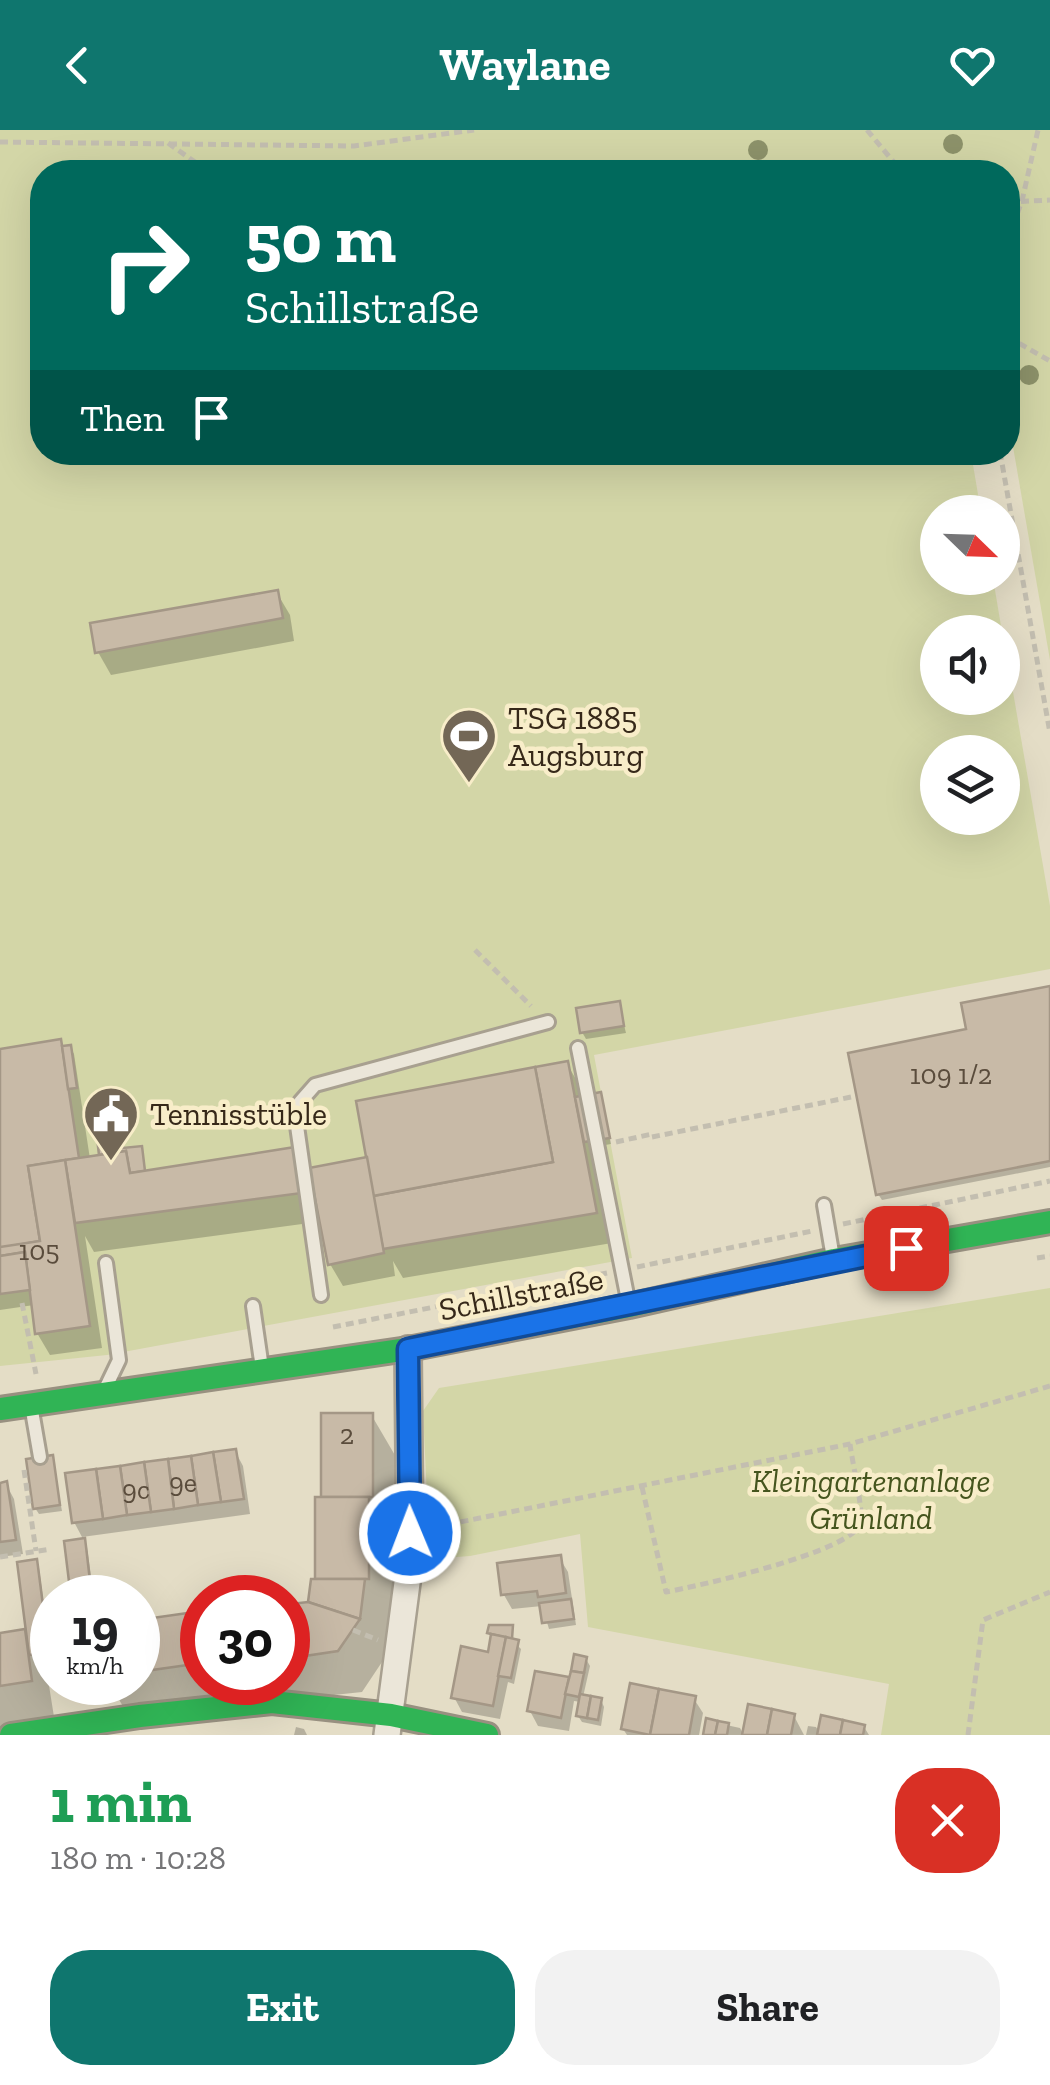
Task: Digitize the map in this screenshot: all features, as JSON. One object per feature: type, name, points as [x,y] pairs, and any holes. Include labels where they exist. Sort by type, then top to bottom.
[{"type":"street","name":"Schillstraße","points":[[0,1409],[408,1349],[629,1306],[834,1260],[1050,1222]]},
{"type":"street","points":[[389,1725],[410,1560],[408,1349]]},
{"type":"street","points":[[11,1735],[138,1725],[272,1702],[389,1725],[487,1735]]},
{"type":"lane","points":[[321,1295],[297,1126],[300,1102],[315,1085],[548,1022]]},
{"type":"lane","points":[[578,1048],[597,1145],[608,1240],[621,1270],[629,1306]]},
{"type":"lane","points":[[824,1205],[834,1260]]},
{"type":"lane","points":[[103,1394],[120,1360],[106,1263]]},
{"type":"lane","points":[[253,1306],[263,1370]]},
{"type":"lane","points":[[36,1404],[40,1457]]},
{"type":"path","points":[[0,142],[354,146],[474,130]]},
{"type":"path","points":[[867,130],[892,160]]},
{"type":"path","points":[[1020,206],[1038,130]]},
{"type":"path","points":[[166,142],[192,160]]},
{"type":"path","points":[[1022,201],[1050,200]]},
{"type":"path","points":[[1020,343],[1050,361]]},
{"type":"path","points":[[1002,465],[1050,733]]},
{"type":"path","points":[[475,950],[548,1022]]},
{"type":"path","points":[[597,1145],[856,1096]]},
{"type":"path","points":[[317,1329],[1050,1181]]},
{"type":"path","points":[[22,1304],[35,1372],[36,1404]]},
{"type":"path","points":[[35,1372],[52,1370]]},
{"type":"path","points":[[410,1533],[850,1444],[1050,1386]]},
{"type":"path","points":[[642,1487],[666,1592],[805,1556],[854,1535],[861,1521],[850,1444]]},
{"type":"path","points":[[22,1456],[36,1551]]},
{"type":"path","points":[[0,1557],[50,1549]]},
{"type":"path","points":[[968,1735],[983,1620],[1050,1592]]},
{"type":"green space","name":"TSG 1885 Augsburg","points":[[0,130],[1050,130],[1050,660],[1016,465],[1020,465],[1020,160],[30,160],[30,465],[973,465],[978,495],[920,495],[920,595],[996,595],[999,615],[920,615],[920,715],[1017,715],[1050,906],[1050,969],[594,1055],[632,1258],[107,1355],[0,1366]]},
{"type":"green space","name":"Kleingartenanlage Grünland","points":[[1050,1288],[1050,1735],[881,1735],[889,1684],[588,1627],[580,1534],[470,1556],[430,1559],[423,1411],[439,1388]]},
{"type":"building","points":[[278,590],[283,618],[95,653],[90,623]]},
{"type":"building","points":[[1050,986],[1050,1161],[876,1195],[848,1053],[966,1029],[961,1003]]},
{"type":"building","points":[[620,1001],[624,1026],[580,1033],[576,1008]]},
{"type":"building","points":[[61,1039],[79,1158],[28,1166],[40,1241],[0,1248],[0,1049]]},
{"type":"building","points":[[71,1045],[77,1088],[68,1089],[62,1046]]},
{"type":"building","points":[[568,1061],[597,1213],[383,1249],[373,1196],[553,1162],[535,1067]]},
{"type":"building","points":[[535,1067],[553,1162],[373,1196],[356,1101]]},
{"type":"building","points":[[601,1092],[610,1138],[584,1142],[575,1097]]},
{"type":"building","points":[[119,1126],[123,1148],[142,1146],[145,1171],[130,1173],[126,1151],[99,1155],[96,1129]]},
{"type":"building","points":[[295,1147],[302,1193],[75,1223],[65,1160],[126,1151],[130,1173]]},
{"type":"building","points":[[367,1157],[384,1253],[328,1265],[309,1168]]},
{"type":"building","points":[[65,1160],[90,1326],[35,1334],[25,1252],[0,1256],[0,1247],[40,1241],[28,1166]]},
{"type":"building","points":[[25,1252],[30,1290],[0,1294],[0,1256]]},
{"type":"building","points":[[321,1413],[373,1413],[373,1497],[321,1497]]},
{"type":"building","points":[[236,1449],[244,1499],[221,1502],[213,1452]]},
{"type":"building","points":[[213,1452],[221,1502],[198,1505],[191,1456]]},
{"type":"building","points":[[53,1455],[60,1505],[33,1509],[26,1459]]},
{"type":"building","points":[[191,1456],[198,1505],[174,1509],[168,1459]]},
{"type":"building","points":[[168,1459],[174,1509],[151,1512],[144,1462]]},
{"type":"building","points":[[144,1462],[151,1512],[127,1515],[120,1466]]},
{"type":"building","points":[[120,1466],[127,1515],[103,1519],[96,1469]]},
{"type":"building","points":[[96,1469],[103,1519],[72,1523],[65,1473]]},
{"type":"building","points":[[7,1481],[16,1540],[0,1542],[0,1483]]},
{"type":"building","points":[[315,1497],[369,1497],[369,1579],[315,1579]]},
{"type":"building","points":[[85,1538],[89,1575],[68,1575],[64,1541]]},
{"type":"building","points":[[561,1555],[566,1593],[538,1597],[537,1591],[501,1595],[497,1563]]},
{"type":"building","points":[[37,1559],[39,1575],[30,1575],[29,1655],[17,1562]]},
{"type":"building","points":[[311,1579],[365,1579],[360,1619],[310,1603]]},
{"type":"building","points":[[571,1599],[574,1619],[542,1623],[539,1603]]},
{"type":"building","points":[[310,1603],[360,1619],[338,1651],[310,1655]]},
{"type":"building","points":[[180,1614],[180,1666],[160,1669],[160,1617]]},
{"type":"building","points":[[489,1625],[513,1625],[512,1639],[487,1633]]},
{"type":"building","points":[[25,1629],[30,1681],[0,1686],[0,1633]]},
{"type":"building","points":[[491,1634],[506,1637],[493,1706],[451,1698],[461,1646],[488,1652]]},
{"type":"building","points":[[506,1637],[519,1640],[511,1678],[498,1676]]},
{"type":"building","points":[[574,1654],[587,1657],[584,1673],[571,1671]]},
{"type":"building","points":[[535,1671],[569,1677],[561,1718],[527,1711]]},
{"type":"building","points":[[571,1671],[584,1673],[579,1697],[565,1694]]},
{"type":"building","points":[[630,1683],[659,1689],[650,1735],[621,1729]]},
{"type":"building","points":[[659,1689],[696,1696],[689,1735],[650,1735]]},
{"type":"building","points":[[580,1694],[591,1696],[587,1718],[576,1716]]},
{"type":"building","points":[[591,1696],[602,1698],[598,1720],[587,1718]]},
{"type":"building","points":[[748,1704],[772,1709],[767,1735],[742,1735]]},
{"type":"building","points":[[772,1709],[795,1714],[791,1735],[767,1735]]},
{"type":"building","points":[[821,1715],[843,1720],[840,1735],[817,1735]]},
{"type":"building","points":[[706,1718],[718,1721],[715,1735],[703,1735]]},
{"type":"building","points":[[843,1720],[865,1725],[863,1735],[840,1735]]},
{"type":"building","points":[[718,1721],[729,1723],[727,1735],[715,1735]]},
{"type":"traffic: fast","points":[[0,1409],[408,1349],[629,1306],[834,1260],[1050,1222]]},
{"type":"traffic: fast","points":[[11,1735],[272,1702],[391,1715],[487,1735]]},
{"type":"place","name":"TSG 1885 Augsburg","points":[[469,785]]},
{"type":"place","name":"Tennisstüble","points":[[111,1163]]},
{"type":"route","points":[[410,1533],[408,1349],[906,1248]]}]
